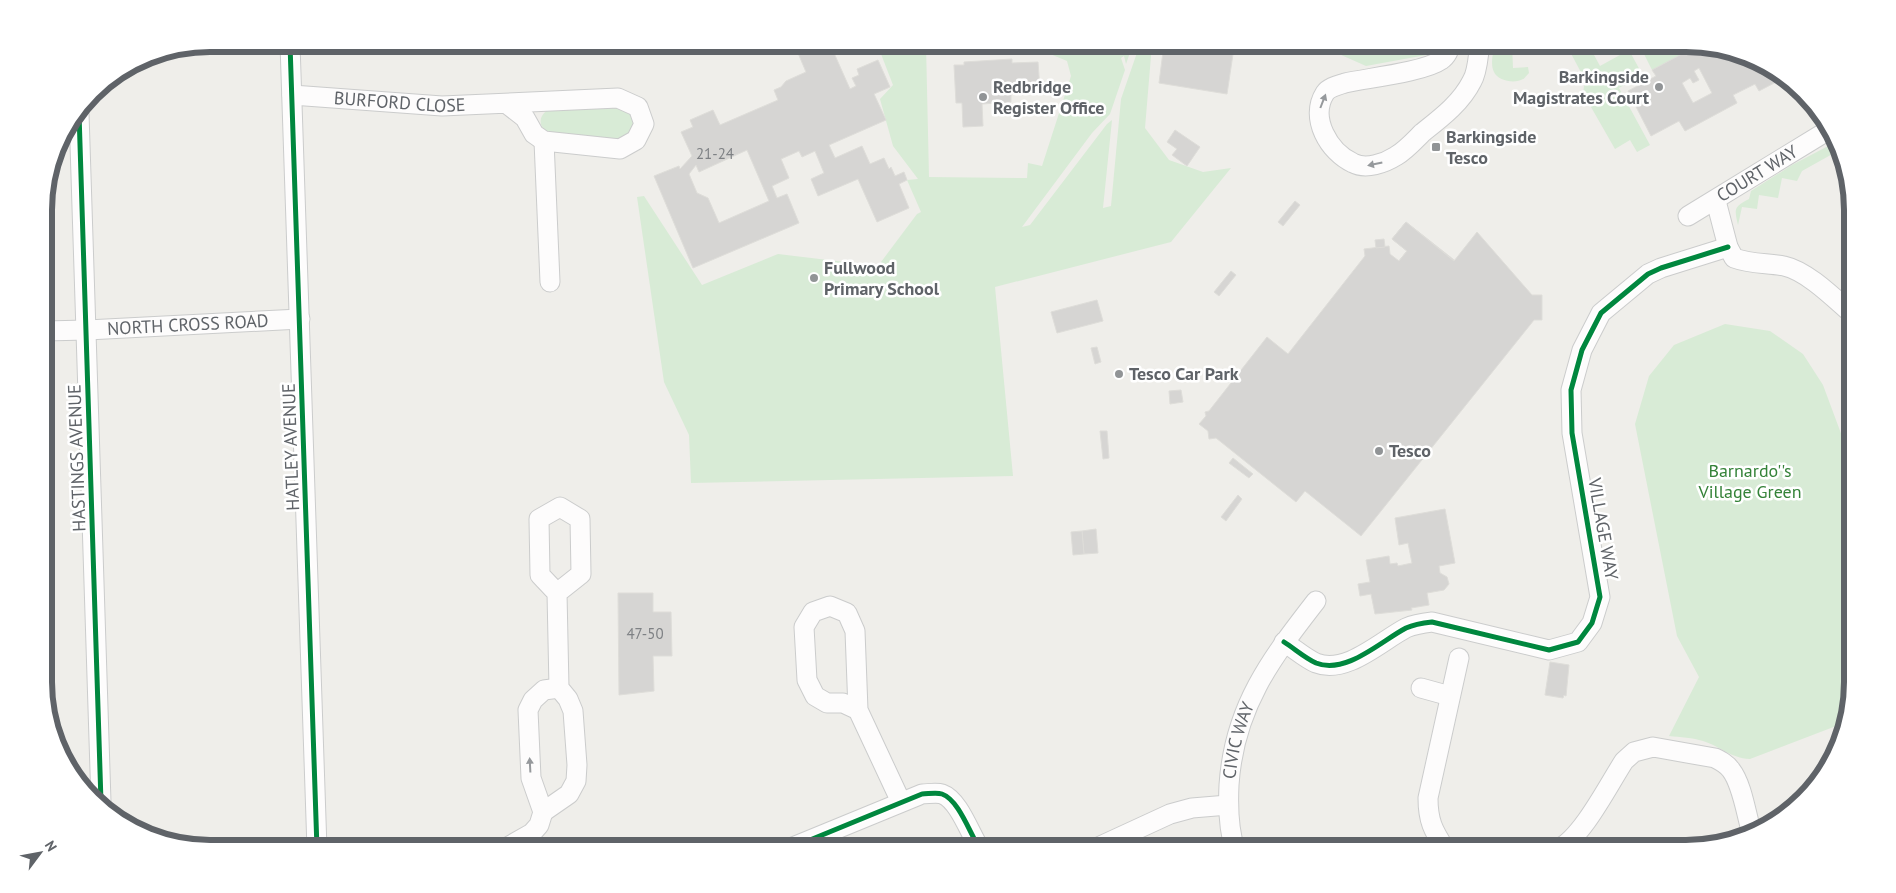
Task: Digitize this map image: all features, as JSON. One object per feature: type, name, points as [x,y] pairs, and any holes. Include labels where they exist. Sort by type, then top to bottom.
[{"type":"street","points":[[1448,52],[1441,60],[1427,66],[1345,82],[1334,86],[1326,93],[1319,111],[1322,130],[1330,146],[1353,164],[1367,166],[1381,163],[1396,156],[1452,108],[1465,94],[1474,79],[1479,52]]},
{"type":"street","name":"HATLEY AVENUE","points":[[290,53],[317,840]]},
{"type":"street","name":"BURFORD CLOSE","points":[[292,95],[442,106],[618,98],[638,107],[644,124],[636,140],[620,149],[544,141]]},
{"type":"street","points":[[507,104],[525,118],[534,134],[544,141],[550,282]]},
{"type":"street","name":"HASTINGS AVENUE","points":[[79,123],[101,796]]},
{"type":"street","name":"COURT WAY","points":[[1688,216],[1823,133]]},
{"type":"street","points":[[1716,200],[1728,247],[1734,258],[1746,263],[1784,266],[1794,269],[1812,280],[1844,307]]},
{"type":"street","name":"VILLAGE WAY","points":[[1284,642],[1318,664],[1328,666],[1340,665],[1351,661],[1406,628],[1432,622],[1549,650],[1578,642],[1592,624],[1600,598],[1572,433],[1570,390],[1582,350],[1601,313],[1648,274],[1661,268],[1728,247]]},
{"type":"street","name":"NORTH CROSS ROAD","points":[[53,331],[300,319]]},
{"type":"street","points":[[543,812],[569,794],[576,781],[577,765],[572,711],[568,699],[560,688],[557,593]]},
{"type":"street","name":"CIVIC WAY","points":[[1232,840],[1228,805],[1230,763],[1238,732],[1253,692],[1284,642],[1316,601]]},
{"type":"street","points":[[858,710],[843,703],[827,703],[815,696],[807,680],[804,627],[812,612],[830,606],[846,613],[855,631],[858,710],[901,802]]},
{"type":"street","points":[[1439,840],[1432,828],[1428,813],[1428,798],[1459,658]]},
{"type":"street","points":[[520,840],[532,833],[539,826],[543,812],[531,778],[528,710],[533,700],[544,690],[560,688]]},
{"type":"street","points":[[1421,688],[1450,696]]},
{"type":"street","points":[[1570,840],[1582,827],[1624,761],[1634,752],[1653,747],[1715,758],[1724,763],[1731,769],[1736,780],[1750,827]]},
{"type":"street","points":[[810,840],[922,794],[941,794],[950,799],[958,809],[973,840]]},
{"type":"street","points":[[1114,840],[1170,814],[1192,808],[1228,805]]},
{"type":"green space","name":"Fullwood Primary School","points":[[1046,52],[1130,52],[1126,64],[1124,56],[1121,58],[1125,70],[1110,114],[1092,133],[1022,227],[1030,225],[1112,120],[1103,208],[1111,206],[1121,99],[1137,52],[1151,52],[1145,128],[1169,160],[1203,172],[1231,168],[1171,242],[995,287],[1013,476],[691,483],[689,435],[664,382],[637,197],[644,196],[702,285],[778,254],[878,266],[917,214],[921,212],[907,180],[918,179],[893,146],[880,99],[893,85],[881,54],[874,53],[926,53],[929,177],[1027,178],[1028,163],[1042,166],[1071,76],[1067,61]]},
{"type":"green space","points":[[1335,52],[1430,52],[1426,55],[1366,66]]},
{"type":"green space","points":[[1494,52],[1512,52],[1513,68],[1528,67],[1529,73],[1520,81],[1499,78],[1493,69]]},
{"type":"green space","points":[[1570,52],[1592,52],[1600,66],[1625,52],[1630,52],[1642,74],[1619,88],[1650,145],[1637,152],[1630,140],[1615,149],[1583,93],[1585,80]]},
{"type":"green space","points":[[1643,52],[1686,52],[1652,70]]},
{"type":"green space","points":[[618,106],[631,112],[635,127],[621,141],[548,133],[541,124],[541,118],[549,109]]},
{"type":"green space","points":[[1830,145],[1832,150],[1833,154],[1802,171],[1797,181],[1782,178],[1778,198],[1759,195],[1757,209],[1742,207],[1738,225],[1736,209],[1740,204],[1749,199],[1751,191],[1792,165]]},
{"type":"green space","name":"Barnardo''s Village Green","points":[[1725,324],[1770,331],[1803,354],[1823,385],[1844,441],[1844,683],[1837,726],[1750,759],[1737,757],[1703,741],[1669,736],[1699,677],[1677,636],[1635,424],[1649,376],[1674,345]]},
{"type":"building","points":[[1163,52],[1233,54],[1227,94],[1159,83]]},
{"type":"building","name":"Barkingside Magistrates Court","points":[[1686,52],[1727,58],[1746,64],[1777,82],[1759,91],[1755,84],[1733,95],[1737,103],[1685,131],[1679,121],[1651,136],[1628,91],[1656,76],[1652,70]],"holes":[[[1699,68],[1712,93],[1693,103],[1682,83],[1690,78],[1693,83],[1699,80],[1694,71]]]},
{"type":"building","name":"Fullwood Primary School","points":[[798,53],[834,53],[850,89],[856,86],[852,78],[859,75],[857,69],[878,60],[890,87],[874,94],[886,120],[829,145],[835,158],[862,146],[870,164],[884,158],[895,176],[904,172],[907,180],[899,184],[909,208],[877,222],[858,179],[818,196],[811,179],[824,173],[815,151],[802,157],[799,151],[781,159],[789,178],[772,186],[777,198],[787,194],[799,223],[693,268],[654,176],[679,166],[680,169],[692,156],[681,132],[693,127],[690,120],[713,110],[720,125],[778,100],[774,90],[781,87],[786,81],[806,72]],"holes":[[[747,150],[769,201],[719,223],[708,198],[697,193],[689,174],[696,165],[699,172]]]},
{"type":"building","name":"Redbridge Register Office","points":[[1012,59],[1012,63],[1038,62],[1040,90],[1011,92],[1011,102],[982,104],[983,126],[963,127],[962,103],[956,103],[954,65],[964,65],[964,62]]},
{"type":"building","points":[[1175,130],[1200,147],[1187,166],[1172,155],[1177,149],[1167,142]]},
{"type":"building","points":[[1295,201],[1300,205],[1283,226],[1278,222]]},
{"type":"building","points":[[1406,222],[1458,263],[1477,239],[1536,306],[1365,525],[1300,474],[1291,485],[1227,434],[1224,406],[1267,351],[1287,367],[1378,255],[1394,267],[1407,251],[1392,239]]},
{"type":"building","points":[[1406,222],[1454,261],[1477,232],[1532,295],[1542,295],[1542,320],[1534,320],[1361,536],[1305,491],[1296,502],[1216,438],[1209,439],[1208,431],[1199,424],[1206,416],[1205,412],[1209,411],[1267,337],[1288,354],[1365,256],[1364,249],[1389,246],[1390,254],[1399,261],[1407,251],[1392,239]]},
{"type":"building","points":[[1384,239],[1385,247],[1376,248],[1375,240]]},
{"type":"building","points":[[1231,271],[1236,275],[1219,296],[1214,292]]},
{"type":"building","points":[[1097,300],[1103,321],[1057,333],[1051,312]]},
{"type":"building","points":[[1097,347],[1101,362],[1095,364],[1091,348]]},
{"type":"building","points":[[1181,390],[1183,402],[1170,404],[1169,391]]},
{"type":"building","points":[[1100,431],[1107,431],[1109,458],[1103,459]]},
{"type":"building","points":[[1233,458],[1253,474],[1249,478],[1229,463]]},
{"type":"building","points":[[1238,495],[1242,499],[1226,521],[1221,517]]},
{"type":"building","points":[[1445,509],[1455,563],[1439,566],[1440,573],[1447,577],[1449,584],[1444,590],[1427,593],[1429,605],[1411,608],[1412,610],[1375,614],[1371,594],[1360,596],[1358,584],[1370,582],[1366,560],[1389,556],[1390,564],[1397,563],[1398,566],[1412,563],[1408,543],[1399,545],[1395,518]]},
{"type":"building","points":[[1096,529],[1098,553],[1084,554],[1082,531]]},
{"type":"building","points":[[1082,531],[1084,554],[1073,555],[1071,532]]},
{"type":"building","points":[[618,593],[653,593],[653,612],[671,612],[672,656],[653,656],[654,691],[619,695]]},
{"type":"building","points":[[1550,662],[1569,665],[1566,696],[1564,695],[1563,698],[1545,695]]},
{"type":"cycle path","points":[[290,53],[317,840]]},
{"type":"cycle path","points":[[79,123],[101,796]]},
{"type":"cycle path","points":[[1284,642],[1312,661],[1327,665],[1351,661],[1406,628],[1432,622],[1549,650],[1578,642],[1592,623],[1600,597],[1572,433],[1571,390],[1582,350],[1601,313],[1648,274],[1661,268],[1728,247]]},
{"type":"cycle path","points":[[810,840],[922,794],[935,793],[948,797],[954,803],[975,840]]},
{"type":"place","name":"Barkingside Magistrates Court","points":[[1659,87]]},
{"type":"place","name":"Redbridge Register Office","points":[[983,97]]},
{"type":"place","name":"Barkingside Tesco","points":[[1436,147]]},
{"type":"place","name":"Fullwood Primary School","points":[[814,278]]},
{"type":"place","name":"Tesco Car Park","points":[[1119,374]]},
{"type":"place","name":"Tesco","points":[[1379,451]]}]
